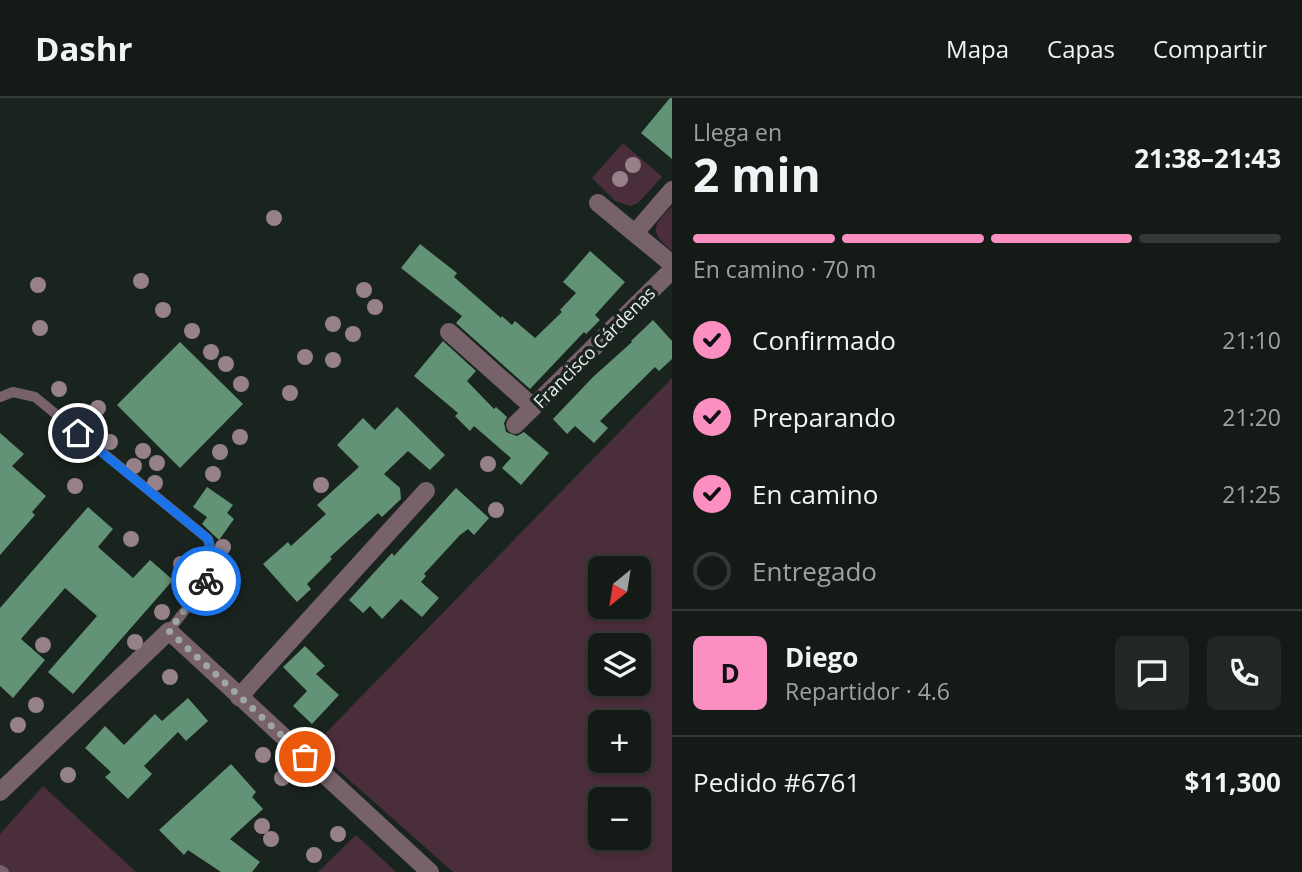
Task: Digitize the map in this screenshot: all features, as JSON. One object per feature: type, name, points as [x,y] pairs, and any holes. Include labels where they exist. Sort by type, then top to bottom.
[{"type":"street","points":[[635,233],[672,190]]},
{"type":"street","points":[[598,203],[672,264]]},
{"type":"street","name":"Francisco Cárdenas","points":[[515,425],[672,270]]},
{"type":"street","points":[[449,332],[533,407]]},
{"type":"street","points":[[239,696],[426,491]]},
{"type":"street","points":[[0,792],[169,631],[430,872]]},
{"type":"lane","points":[[0,397],[13,392],[35,397],[208,539],[214,564],[203,587],[169,631]]},
{"type":"shaded area","points":[[623,143],[662,177],[638,203],[630,206],[615,201],[592,178]]},
{"type":"shaded area","points":[[672,206],[672,251],[659,238],[656,228]]},
{"type":"shaded area","points":[[672,378],[672,872],[453,872],[312,747]]},
{"type":"shaded area","points":[[43,786],[136,872],[0,872],[0,834]]},
{"type":"shaded area","points":[[356,835],[396,872],[318,872]]},
{"type":"building","points":[[672,98],[672,159],[641,133]]},
{"type":"building","points":[[420,244],[457,273],[454,277],[501,318],[502,316],[512,325],[515,321],[535,338],[562,312],[560,310],[576,293],[563,282],[590,251],[625,282],[595,315],[600,320],[586,334],[584,332],[530,389],[456,323],[462,316],[401,268]]},
{"type":"building","points":[[653,320],[672,341],[672,359],[659,371],[655,367],[600,421],[608,428],[594,443],[575,426],[567,434],[553,419]]},
{"type":"building","points":[[443,341],[476,371],[467,381],[494,409],[496,407],[507,417],[504,423],[506,432],[517,436],[524,432],[549,453],[521,485],[502,468],[511,458],[474,426],[470,431],[455,416],[458,413],[414,376]]},
{"type":"building","points":[[180,342],[243,404],[180,468],[117,405]]},
{"type":"building","points":[[397,407],[445,455],[430,470],[408,451],[384,474],[400,488],[401,499],[382,517],[378,513],[330,557],[332,559],[307,584],[311,589],[297,602],[263,564],[288,542],[291,546],[326,514],[317,505],[359,467],[337,445],[363,418],[375,430]]},
{"type":"building","points":[[0,433],[24,454],[12,466],[46,496],[32,512],[35,515],[0,555]]},
{"type":"building","points":[[207,487],[233,505],[227,513],[234,519],[219,540],[202,524],[207,517],[193,507]]},
{"type":"building","points":[[456,488],[489,518],[474,535],[468,529],[460,535],[424,574],[426,576],[421,582],[439,598],[422,617],[401,599],[382,619],[370,606],[363,613],[349,600],[392,553],[394,556]]},
{"type":"building","points":[[88,507],[113,529],[98,547],[133,578],[150,560],[173,580],[73,694],[48,672],[97,616],[65,588],[21,639],[45,660],[13,698],[0,686],[0,608]]},
{"type":"building","points":[[305,646],[325,666],[316,674],[339,695],[312,724],[293,706],[307,691],[283,667]]},
{"type":"building","points":[[188,698],[208,721],[186,741],[178,732],[144,766],[152,774],[128,799],[105,777],[111,772],[85,748],[105,726],[124,745],[155,714],[162,721]]},
{"type":"building","points":[[231,764],[256,792],[252,797],[263,809],[230,839],[260,862],[252,872],[221,872],[188,850],[184,855],[159,830]]},
{"type":"way so far","points":[[206,581],[169,631],[305,757]]},
{"type":"route","points":[[78,433],[208,539],[214,564],[206,581]]}]
